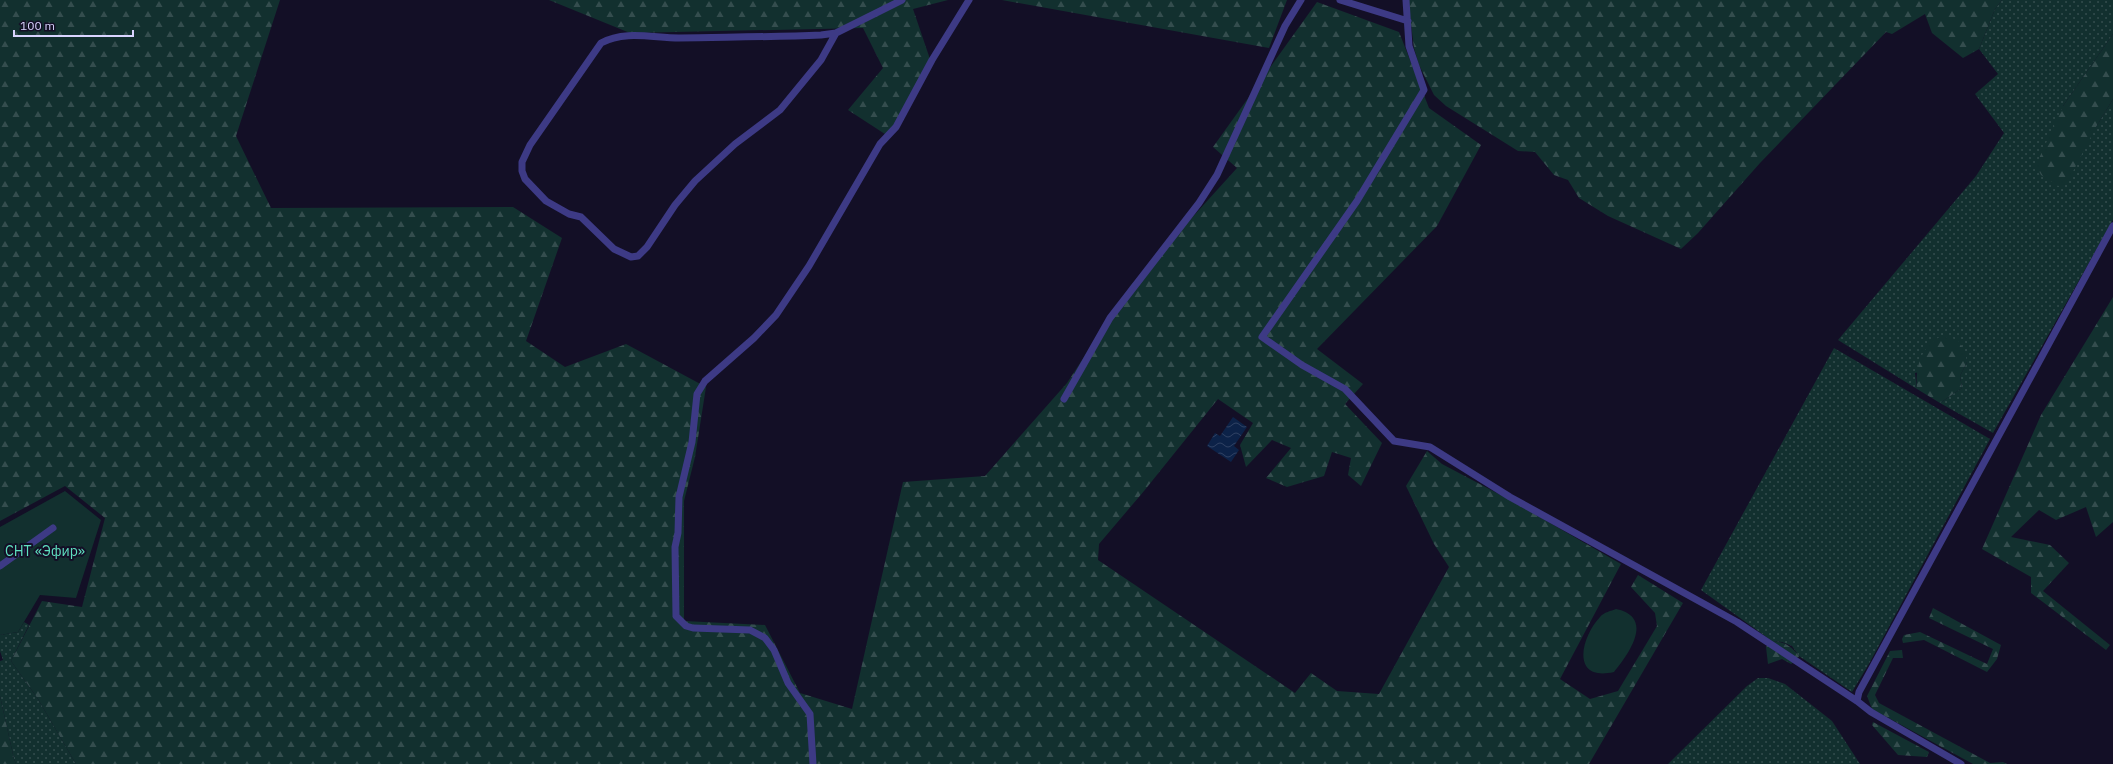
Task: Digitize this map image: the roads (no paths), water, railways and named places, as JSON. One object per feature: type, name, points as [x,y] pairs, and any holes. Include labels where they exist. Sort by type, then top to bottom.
[{"type":"street","points":[[836,33],[821,60],[780,110],[735,144],[695,181],[675,205],[647,247],[638,256],[631,257],[614,249],[581,217],[558,209],[546,201],[525,179],[522,171],[522,162],[530,145],[601,43],[608,39],[623,36],[678,38],[796,36],[836,33],[902,0]]},
{"type":"street","points":[[813,764],[810,714],[788,683],[774,650],[765,638],[750,630],[692,628],[686,626],[676,616],[675,547],[678,533],[678,497],[692,442],[697,394],[705,381],[754,338],[776,316],[809,266],[880,144],[896,127],[932,60],[969,0]]},
{"type":"street","points":[[1064,399],[1110,318],[1199,203],[1217,175],[1285,26],[1301,0]]},
{"type":"street","points":[[1340,0],[1408,21]]},
{"type":"street","points":[[1406,0],[1409,46],[1424,90],[1357,200],[1262,337],[1302,365],[1345,389],[1394,441],[1430,447],[1510,497],[1736,622],[1857,701],[1871,712],[1961,764]]},
{"type":"street","points":[[1857,701],[1863,685],[2113,226]]},
{"type":"street","points":[[0,566],[53,528]]},
{"type":"water","points":[[1233,417],[1247,427],[1234,446],[1239,450],[1231,462],[1207,446],[1215,433],[1220,436]]},
{"type":"park label","name":"СНТ «Эфир»","points":[[45,551]]}]
